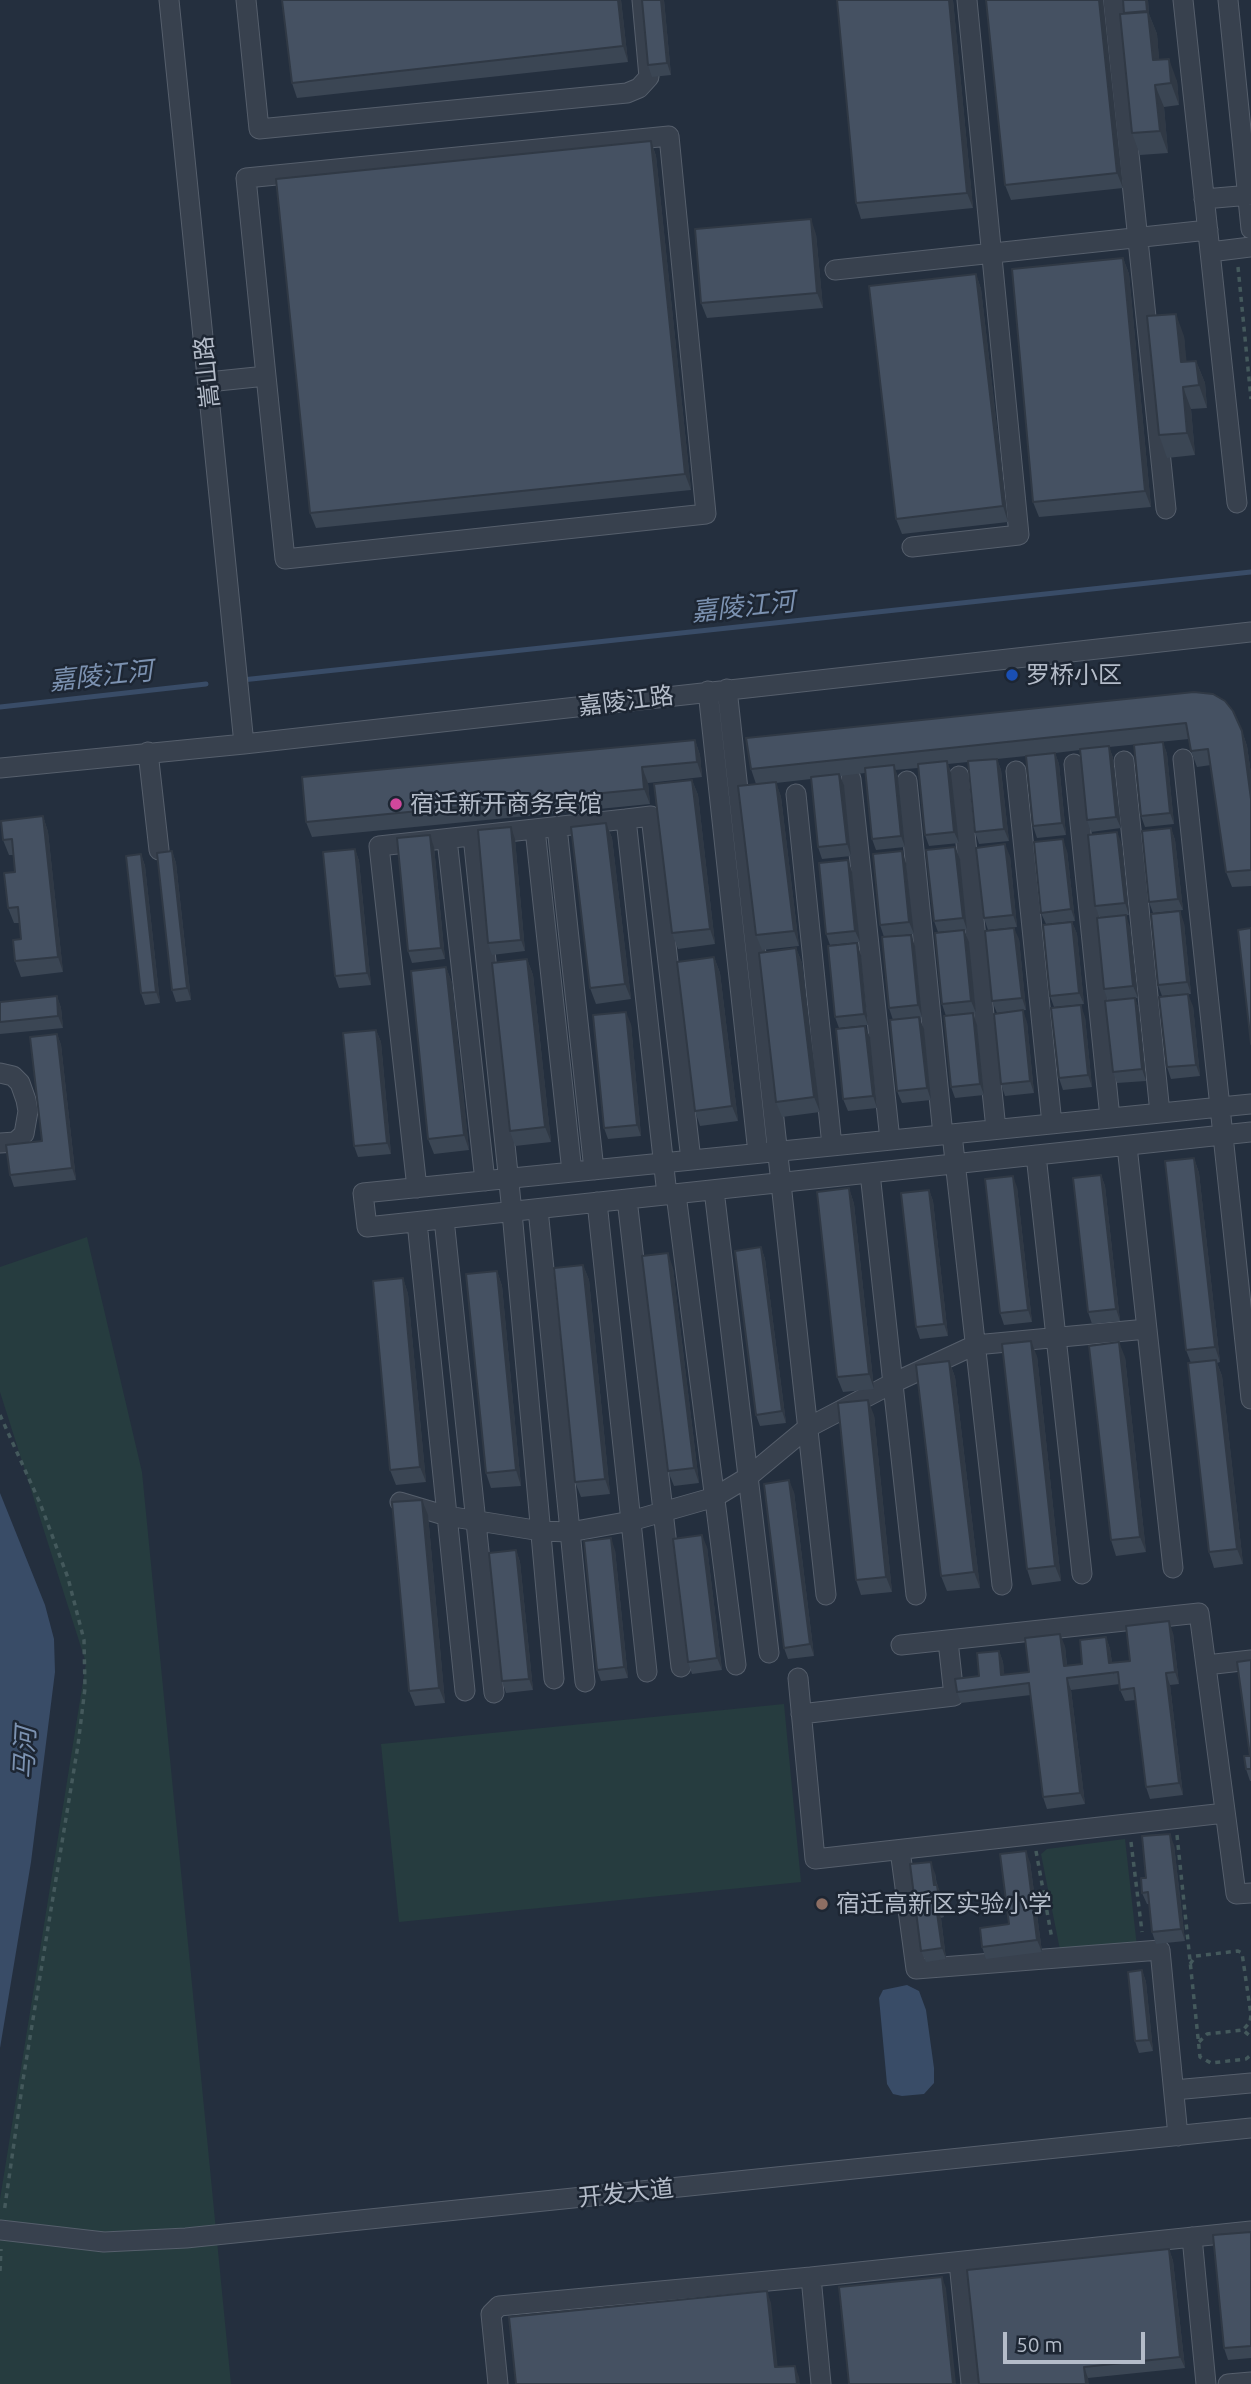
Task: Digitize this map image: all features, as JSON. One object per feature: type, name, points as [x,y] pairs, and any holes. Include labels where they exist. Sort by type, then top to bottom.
[{"type":"street","name":"嵩山路","points":[[169,0],[244,744]]},
{"type":"street","points":[[246,0],[259,129],[626,93],[639,88],[649,77],[642,0]]},
{"type":"street","points":[[912,547],[1019,535],[967,0]]},
{"type":"street","points":[[1113,0],[1166,509]]},
{"type":"street","points":[[1183,0],[1237,503]]},
{"type":"street","points":[[1228,0],[1251,229]]},
{"type":"street","points":[[669,136],[706,514],[285,559],[266,376],[246,177],[669,136]]},
{"type":"street","points":[[1204,199],[1249,195]]},
{"type":"street","points":[[835,270],[1208,230]]},
{"type":"street","points":[[1210,252],[1251,247]]},
{"type":"street","points":[[208,382],[266,376]]},
{"type":"street","name":"嘉陵江路","points":[[0,768],[244,744],[1251,632]]},
{"type":"street","points":[[718,690],[767,1152],[781,1183],[826,1595]]},
{"type":"street","points":[[148,752],[159,850]]},
{"type":"street","points":[[1183,759],[1251,1399]]},
{"type":"street","points":[[1124,761],[1160,1113]]},
{"type":"street","points":[[1074,764],[1110,1118]]},
{"type":"street","points":[[1016,771],[1052,1124]]},
{"type":"street","points":[[959,776],[996,1129]]},
{"type":"street","points":[[852,779],[890,1140]]},
{"type":"street","points":[[907,781],[947,1134],[955,1164],[1002,1585]]},
{"type":"street","points":[[796,794],[832,1146]]},
{"type":"street","points":[[417,1188],[379,846],[651,816],[691,1160]]},
{"type":"street","points":[[626,819],[664,1163],[671,1194],[715,1497],[736,1665]]},
{"type":"street","points":[[557,827],[594,1170]]},
{"type":"street","points":[[535,829],[572,1172]]},
{"type":"street","points":[[473,836],[512,1212],[554,1679]]},
{"type":"street","points":[[447,839],[485,1181]]},
{"type":"street","points":[[0,1073],[13,1076],[20,1083],[28,1111],[24,1134],[15,1142],[0,1143]]},
{"type":"street","points":[[1251,1104],[363,1193],[367,1227],[1251,1132]]},
{"type":"street","points":[[1127,1146],[1172,1568]]},
{"type":"street","points":[[1036,1155],[1082,1574]]},
{"type":"street","points":[[870,1173],[916,1595]]},
{"type":"street","points":[[713,1190],[769,1653]]},
{"type":"street","points":[[627,1199],[681,1667]]},
{"type":"street","points":[[597,1202],[647,1672]]},
{"type":"street","points":[[538,1209],[585,1682]]},
{"type":"street","points":[[444,1219],[494,1693]]},
{"type":"street","points":[[417,1222],[465,1691]]},
{"type":"street","points":[[399,1502],[447,1516],[541,1531],[570,1532],[631,1521],[715,1497],[748,1477],[807,1429],[893,1383],[975,1345],[1147,1329]]},
{"type":"street","points":[[901,1646],[1199,1613],[1236,1894],[1251,1893]]},
{"type":"street","points":[[801,1714],[954,1696],[948,1641]]},
{"type":"street","points":[[1206,1665],[1251,1660]]},
{"type":"street","points":[[798,1678],[815,1859],[1225,1813]]},
{"type":"street","points":[[900,1850],[916,1969],[1160,1950],[1178,2136]]},
{"type":"street","points":[[1174,2090],[1251,2083]]},
{"type":"street","name":"开发大道","points":[[1,2230],[104,2242],[186,2238],[1251,2128]]},
{"type":"street","points":[[498,2384],[491,2314],[499,2306],[811,2277],[1251,2231]]},
{"type":"street","points":[[1192,2237],[1206,2384]]},
{"type":"street","points":[[959,2262],[971,2384]]},
{"type":"street","points":[[811,2277],[821,2384]]},
{"type":"street","points":[[1228,2384],[1251,2382]]},
{"type":"path","points":[[0,1415],[40,1503],[68,1578],[84,1640],[85,1688],[1,2230],[0,2271]]},
{"type":"path","points":[[1175,1819],[1200,2057],[1211,2063],[1246,2059],[1251,2055]]},
{"type":"path","points":[[1129,1824],[1144,1952]]},
{"type":"path","points":[[1033,1835],[1056,1958]]},
{"type":"path","points":[[1190,1964],[1196,1956],[1238,1951],[1242,1953],[1251,2015],[1250,2022],[1243,2030],[1207,2034],[1199,2043]]},
{"type":"path","points":[[1196,2024],[1207,2034]]},
{"type":"path","points":[[1243,2030],[1251,2037]]},
{"type":"green space","points":[[87,1237],[142,1472],[231,2384],[0,2384],[0,2199],[86,1663],[0,1392],[0,1267]]},
{"type":"green space","points":[[784,1704],[801,1882],[399,1922],[381,1744]]},
{"type":"green space","points":[[1125,1839],[1137,1947],[1060,1950],[1041,1854],[1047,1849]]},
{"type":"water","name":"马河","points":[[0,1493],[45,1605],[54,1639],[55,1672],[31,1862],[0,2048]]},
{"type":"water","points":[[907,1985],[919,1991],[926,2010],[934,2083],[924,2094],[902,2096],[893,2094],[887,2084],[879,1998],[883,1990]]},
{"type":"building","points":[[282,0],[618,0],[623,46],[292,83]]},
{"type":"building","points":[[642,0],[661,0],[667,63],[648,65]]},
{"type":"building","points":[[837,0],[949,0],[967,193],[856,203]]},
{"type":"building","points":[[986,0],[1099,0],[1117,173],[1005,185]]},
{"type":"building","points":[[1123,0],[1146,0],[1147,11],[1124,13]]},
{"type":"building","points":[[1148,12],[1153,60],[1169,59],[1171,83],[1155,85],[1160,131],[1132,133],[1120,14]]},
{"type":"building","points":[[651,141],[685,474],[310,513],[276,179]]},
{"type":"building","points":[[811,219],[817,293],[701,303],[695,229]]},
{"type":"building","points":[[1123,258],[1145,491],[1033,502],[1012,269]]},
{"type":"building","points":[[976,274],[1003,506],[896,519],[869,286]]},
{"type":"building","points":[[1176,314],[1181,362],[1196,361],[1199,385],[1183,387],[1187,433],[1159,435],[1147,316]]},
{"type":"building","points":[[1194,692],[1213,694],[1225,701],[1242,731],[1251,799],[1251,870],[1226,872],[1208,749],[1191,751],[1186,723],[751,769],[746,738]]},
{"type":"building","points":[[695,740],[697,762],[642,767],[644,789],[306,822],[302,777]]},
{"type":"building","points":[[1163,742],[1170,813],[1141,816],[1134,745]]},
{"type":"building","points":[[1109,746],[1116,817],[1087,820],[1080,749]]},
{"type":"building","points":[[1055,753],[1062,823],[1033,826],[1026,756]]},
{"type":"building","points":[[997,759],[1004,829],[975,832],[968,761]]},
{"type":"building","points":[[947,761],[954,832],[925,835],[918,764]]},
{"type":"building","points":[[894,765],[901,836],[872,839],[865,768]]},
{"type":"building","points":[[839,774],[847,844],[818,847],[811,777]]},
{"type":"building","points":[[692,780],[710,929],[672,933],[654,784]]},
{"type":"building","points":[[776,782],[794,931],[756,935],[738,786]]},
{"type":"building","points":[[43,816],[58,957],[15,961],[13,940],[21,939],[18,907],[8,908],[4,873],[15,872],[12,839],[3,840],[1,821]]},
{"type":"building","points":[[606,823],[625,984],[590,988],[571,827]]},
{"type":"building","points":[[511,827],[521,940],[488,943],[478,830]]},
{"type":"building","points":[[1171,828],[1178,899],[1149,902],[1142,831]]},
{"type":"building","points":[[1117,832],[1125,903],[1095,906],[1088,835]]},
{"type":"building","points":[[430,835],[441,948],[408,951],[397,838]]},
{"type":"building","points":[[1063,839],[1071,909],[1041,913],[1034,842]]},
{"type":"building","points":[[1005,844],[1013,915],[984,918],[976,848]]},
{"type":"building","points":[[955,847],[963,918],[934,921],[926,850]]},
{"type":"building","points":[[355,849],[367,973],[335,976],[323,852]]},
{"type":"building","points":[[172,851],[187,988],[172,990],[157,853]]},
{"type":"building","points":[[902,851],[909,922],[880,925],[873,854]]},
{"type":"building","points":[[141,854],[156,992],[141,993],[126,856]]},
{"type":"building","points":[[848,860],[855,931],[826,934],[819,863]]},
{"type":"building","points":[[1180,911],[1187,982],[1158,985],[1151,914]]},
{"type":"building","points":[[1126,915],[1133,986],[1104,989],[1097,918]]},
{"type":"building","points":[[1072,922],[1079,993],[1050,996],[1043,925]]},
{"type":"building","points":[[1014,928],[1022,998],[992,1001],[985,931]]},
{"type":"building","points":[[1251,928],[1251,1044],[1238,930]]},
{"type":"building","points":[[964,930],[971,1001],[942,1004],[935,933]]},
{"type":"building","points":[[911,935],[918,1005],[889,1008],[882,937]]},
{"type":"building","points":[[857,943],[864,1014],[835,1017],[828,946]]},
{"type":"building","points":[[796,948],[814,1097],[776,1102],[759,953]]},
{"type":"building","points":[[714,957],[732,1106],[695,1111],[677,962]]},
{"type":"building","points":[[527,959],[545,1127],[510,1131],[492,963]]},
{"type":"building","points":[[446,967],[464,1135],[428,1139],[411,971]]},
{"type":"building","points":[[1188,994],[1196,1065],[1167,1067],[1159,997]]},
{"type":"building","points":[[57,996],[58,1016],[0,1022],[0,1002]]},
{"type":"building","points":[[1135,998],[1142,1069],[1113,1072],[1105,1001]]},
{"type":"building","points":[[1081,1005],[1088,1075],[1059,1078],[1051,1008]]},
{"type":"building","points":[[1023,1010],[1030,1081],[1001,1084],[994,1014]]},
{"type":"building","points":[[626,1012],[637,1125],[604,1128],[593,1015]]},
{"type":"building","points":[[973,1013],[980,1084],[951,1087],[944,1016]]},
{"type":"building","points":[[919,1017],[927,1088],[897,1091],[890,1020]]},
{"type":"building","points":[[865,1026],[873,1096],[843,1099],[836,1029]]},
{"type":"building","points":[[376,1030],[387,1143],[354,1146],[343,1033]]},
{"type":"building","points":[[57,1034],[72,1168],[10,1175],[6,1145],[42,1141],[30,1037]]},
{"type":"building","points":[[1194,1158],[1215,1347],[1186,1350],[1165,1161]]},
{"type":"building","points":[[1101,1175],[1116,1309],[1088,1312],[1073,1178]]},
{"type":"building","points":[[1013,1176],[1028,1310],[1000,1313],[985,1179]]},
{"type":"building","points":[[849,1188],[869,1374],[837,1377],[817,1192]]},
{"type":"building","points":[[929,1190],[944,1324],[916,1327],[901,1193]]},
{"type":"building","points":[[761,1247],[782,1411],[756,1415],[735,1251]]},
{"type":"building","points":[[668,1253],[694,1468],[668,1471],[642,1256]]},
{"type":"building","points":[[583,1265],[605,1479],[575,1482],[554,1268]]},
{"type":"building","points":[[497,1271],[516,1470],[486,1473],[466,1274]]},
{"type":"building","points":[[403,1278],[420,1467],[390,1470],[373,1281]]},
{"type":"building","points":[[1031,1341],[1055,1566],[1027,1569],[1002,1344]]},
{"type":"building","points":[[1119,1342],[1140,1537],[1111,1540],[1089,1346]]},
{"type":"building","points":[[1216,1360],[1237,1549],[1209,1552],[1188,1363]]},
{"type":"building","points":[[949,1361],[974,1572],[941,1576],[916,1365]]},
{"type":"building","points":[[868,1400],[886,1577],[856,1580],[838,1403]]},
{"type":"building","points":[[789,1480],[810,1644],[784,1648],[764,1484]]},
{"type":"building","points":[[422,1500],[439,1688],[409,1691],[392,1502]]},
{"type":"building","points":[[702,1535],[717,1658],[688,1662],[673,1539]]},
{"type":"building","points":[[611,1538],[624,1667],[597,1670],[584,1541]]},
{"type":"building","points":[[516,1550],[529,1679],[502,1681],[489,1553]]},
{"type":"building","points":[[1169,1621],[1175,1672],[1166,1673],[1179,1783],[1146,1787],[1134,1688],[1120,1690],[1118,1672],[1067,1678],[1080,1793],[1043,1797],[1029,1683],[957,1692],[955,1679],[979,1676],[977,1653],[999,1651],[1001,1675],[1029,1672],[1025,1638],[1060,1634],[1064,1666],[1082,1664],[1080,1640],[1106,1637],[1109,1663],[1130,1661],[1126,1626]]},
{"type":"building","points":[[1251,1660],[1251,1769],[1246,1769],[1244,1756],[1250,1756],[1237,1662]]},
{"type":"building","points":[[1170,1834],[1181,1929],[1152,1932],[1148,1892],[1142,1893],[1141,1878],[1146,1878],[1142,1836]]},
{"type":"building","points":[[1026,1851],[1037,1940],[982,1947],[980,1928],[1009,1924],[1000,1854]]},
{"type":"building","points":[[931,1862],[940,1906],[936,1906],[942,1948],[921,1951],[910,1864]]},
{"type":"building","points":[[1142,1970],[1149,2040],[1135,2041],[1128,1972]]},
{"type":"building","points":[[1251,2232],[1251,2346],[1224,2348],[1213,2235]]},
{"type":"building","points":[[1169,2249],[1180,2357],[1084,2367],[1086,2384],[979,2384],[967,2270]]},
{"type":"building","points":[[942,2277],[953,2384],[849,2384],[839,2287]]},
{"type":"building","points":[[767,2291],[775,2367],[795,2366],[797,2384],[516,2384],[509,2317]]},
{"type":"waterway","name":"嘉陵江河","points":[[242,680],[1251,572]]},
{"type":"waterway","name":"嘉陵江河","points":[[0,707],[206,684]]},
{"type":"place","name":"罗桥小区","points":[[1012,675]]},
{"type":"place","name":"宿迁新开商务宾馆","points":[[396,804]]},
{"type":"place","name":"宿迁高新区实验小学","points":[[822,1904]]}]
